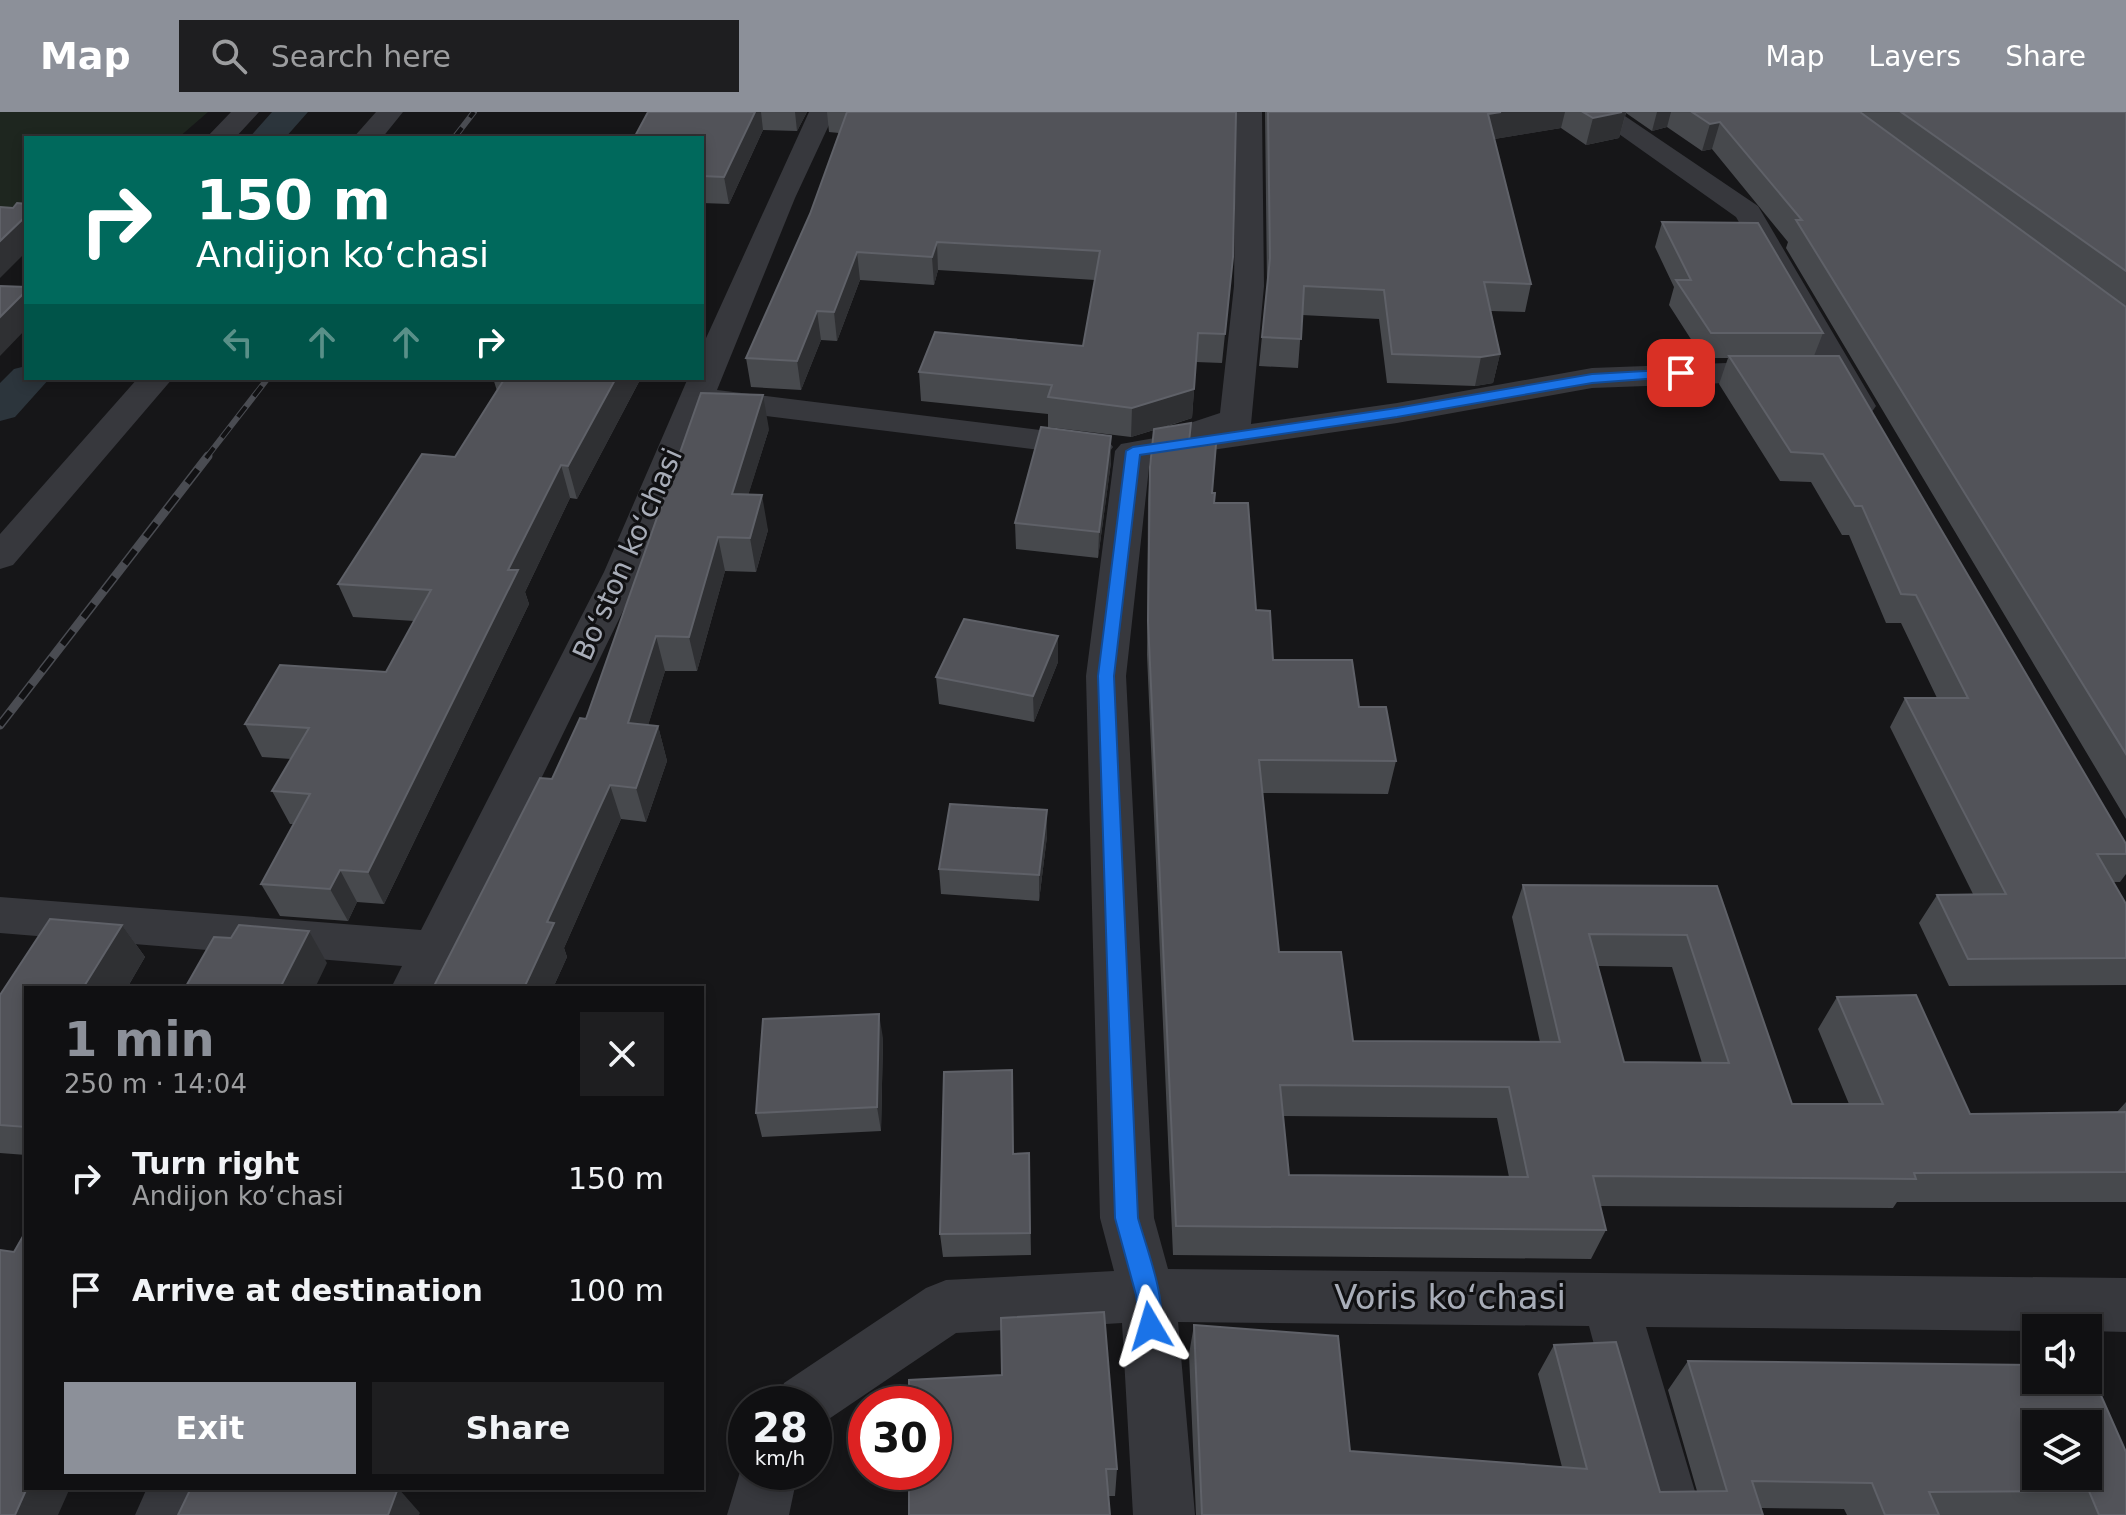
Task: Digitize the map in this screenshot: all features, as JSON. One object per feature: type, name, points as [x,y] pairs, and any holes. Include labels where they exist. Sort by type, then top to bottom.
[{"type":"street","points":[[222,136],[246,112]]},
{"type":"street","points":[[369,136],[390,112]]},
{"type":"street","name":"Boʻston koʻchasi","points":[[425,969],[623,572],[822,112]]},
{"type":"street","points":[[1133,451],[1237,419],[1249,286],[1249,112]]},
{"type":"street","points":[[1601,112],[1748,212],[1879,440]]},
{"type":"street","points":[[697,397],[1133,451],[1397,413],[1592,378],[1711,371],[1839,371]]},
{"type":"street","points":[[0,557],[154,380]]},
{"type":"street","points":[[1133,451],[1106,676],[1127,1218],[1148,1295],[1164,1515]]},
{"type":"street","points":[[0,915],[425,969]]},
{"type":"street","name":"Voris koʻchasi","points":[[831,1386],[946,1307],[1148,1295],[2126,1305]]},
{"type":"street","points":[[1609,1298],[1671,1515]]},
{"type":"street","points":[[166,1515],[178,1490]]},
{"type":"street","points":[[758,1515],[764,1490]]},
{"type":"shaded area","points":[[0,112],[208,112],[180,136],[24,136],[24,212],[0,210]]},
{"type":"building","points":[[648,112],[755,112],[724,177],[704,176],[704,136],[635,136]]},
{"type":"building","points":[[847,112],[1236,112],[1233,257],[1225,334],[1198,333],[1194,389],[1132,408],[1048,397],[1052,385],[919,372],[935,332],[1083,346],[1100,251],[937,242],[932,257],[857,252],[834,312],[817,311],[797,361],[746,358],[810,214]]},
{"type":"building","points":[[1268,112],[1501,112],[1488,114],[1531,284],[1484,282],[1500,354],[1481,357],[1392,354],[1384,290],[1304,286],[1301,339],[1262,337],[1270,258]]},
{"type":"building","points":[[1583,112],[1622,112],[1593,118]]},
{"type":"building","points":[[1692,112],[1860,112],[2126,307],[2126,754],[1796,220],[1802,220],[1720,122],[1710,124]]},
{"type":"building","points":[[1901,112],[2126,112],[2126,271]]},
{"type":"building","points":[[17,203],[24,204],[24,218],[0,241],[0,207],[13,208]]},
{"type":"building","points":[[1662,222],[1758,223],[1823,333],[1711,333],[1676,280],[1691,280]]},
{"type":"building","points":[[0,286],[24,287],[24,293],[0,317]]},
{"type":"building","points":[[1729,356],[1839,356],[2126,844],[2126,854],[2097,854],[2126,904],[2126,958],[1968,959],[1937,895],[2006,894],[1905,698],[1968,698],[1916,595],[1901,594],[1862,506],[1855,506],[1823,454],[1791,452]]},
{"type":"building","points":[[504,380],[615,380],[568,466],[561,465],[508,570],[518,570],[368,872],[340,870],[330,889],[261,884],[310,794],[272,791],[309,728],[245,724],[280,665],[386,672],[431,590],[338,584],[422,454],[455,457]]},
{"type":"building","points":[[701,393],[763,395],[732,494],[762,495],[750,538],[718,537],[689,637],[656,636],[628,723],[658,726],[636,788],[610,785],[547,922],[554,923],[525,986],[434,986],[540,778],[552,779],[580,718],[586,719]]},
{"type":"building","points":[[1191,423],[1189,442],[1216,444],[1214,503],[1248,503],[1256,610],[1270,611],[1273,660],[1352,660],[1359,707],[1386,707],[1396,761],[1259,760],[1279,952],[1341,952],[1353,1041],[1560,1042],[1523,885],[1717,886],[1792,1104],[1883,1104],[1837,997],[1916,995],[1970,1114],[2126,1112],[2126,1172],[1914,1173],[1916,1179],[1593,1176],[1606,1230],[1176,1226],[1148,621],[1150,467],[1154,429]],"holes":[[[1589,934],[1687,935],[1729,1063],[1624,1062]],[[1280,1085],[1509,1087],[1528,1177],[1289,1175]]]},
{"type":"building","points":[[1041,427],[1111,436],[1099,532],[1015,523]]},
{"type":"building","points":[[964,619],[1058,636],[1033,696],[936,677]]},
{"type":"building","points":[[950,804],[1047,810],[1039,875],[939,869]]},
{"type":"building","points":[[50,919],[122,925],[84,986],[24,986],[24,1127],[0,1125],[0,995]]},
{"type":"building","points":[[239,925],[309,931],[281,986],[186,986],[214,937],[231,938]]},
{"type":"building","points":[[879,1014],[877,1107],[756,1113],[763,1019]]},
{"type":"building","points":[[1012,1070],[1013,1154],[1029,1153],[1030,1233],[940,1234],[944,1072]]},
{"type":"building","points":[[24,1234],[26,1490],[15,1515],[0,1515],[0,1250],[14,1252]]},
{"type":"building","points":[[1104,1312],[1117,1469],[1106,1469],[1110,1515],[909,1515],[909,1490],[952,1490],[952,1386],[909,1386],[909,1380],[1002,1375],[1001,1318]]},
{"type":"building","points":[[1194,1325],[1338,1336],[1350,1451],[1587,1469],[1554,1345],[1616,1342],[1660,1492],[1727,1491],[1688,1361],[2022,1365],[2022,1394],[2100,1394],[2126,1452],[2126,1515],[2099,1515],[2089,1491],[1929,1492],[1939,1515],[1885,1515],[1872,1483],[1752,1481],[1763,1515],[1202,1515]]},
{"type":"building","points":[[190,1490],[397,1490],[388,1515],[178,1515]]},
{"type":"waterway","points":[[268,136],[291,112]]},
{"type":"waterway","points":[[0,408],[27,380]]},
{"type":"railway","points":[[456,136],[474,112]]},
{"type":"railway","points":[[206,458],[266,380]]},
{"type":"railway","points":[[0,725],[208,456]]},
{"type":"route","points":[[1150,1326],[1148,1295],[1127,1218],[1106,676],[1133,451],[1397,413],[1592,378],[1681,373]]}]
